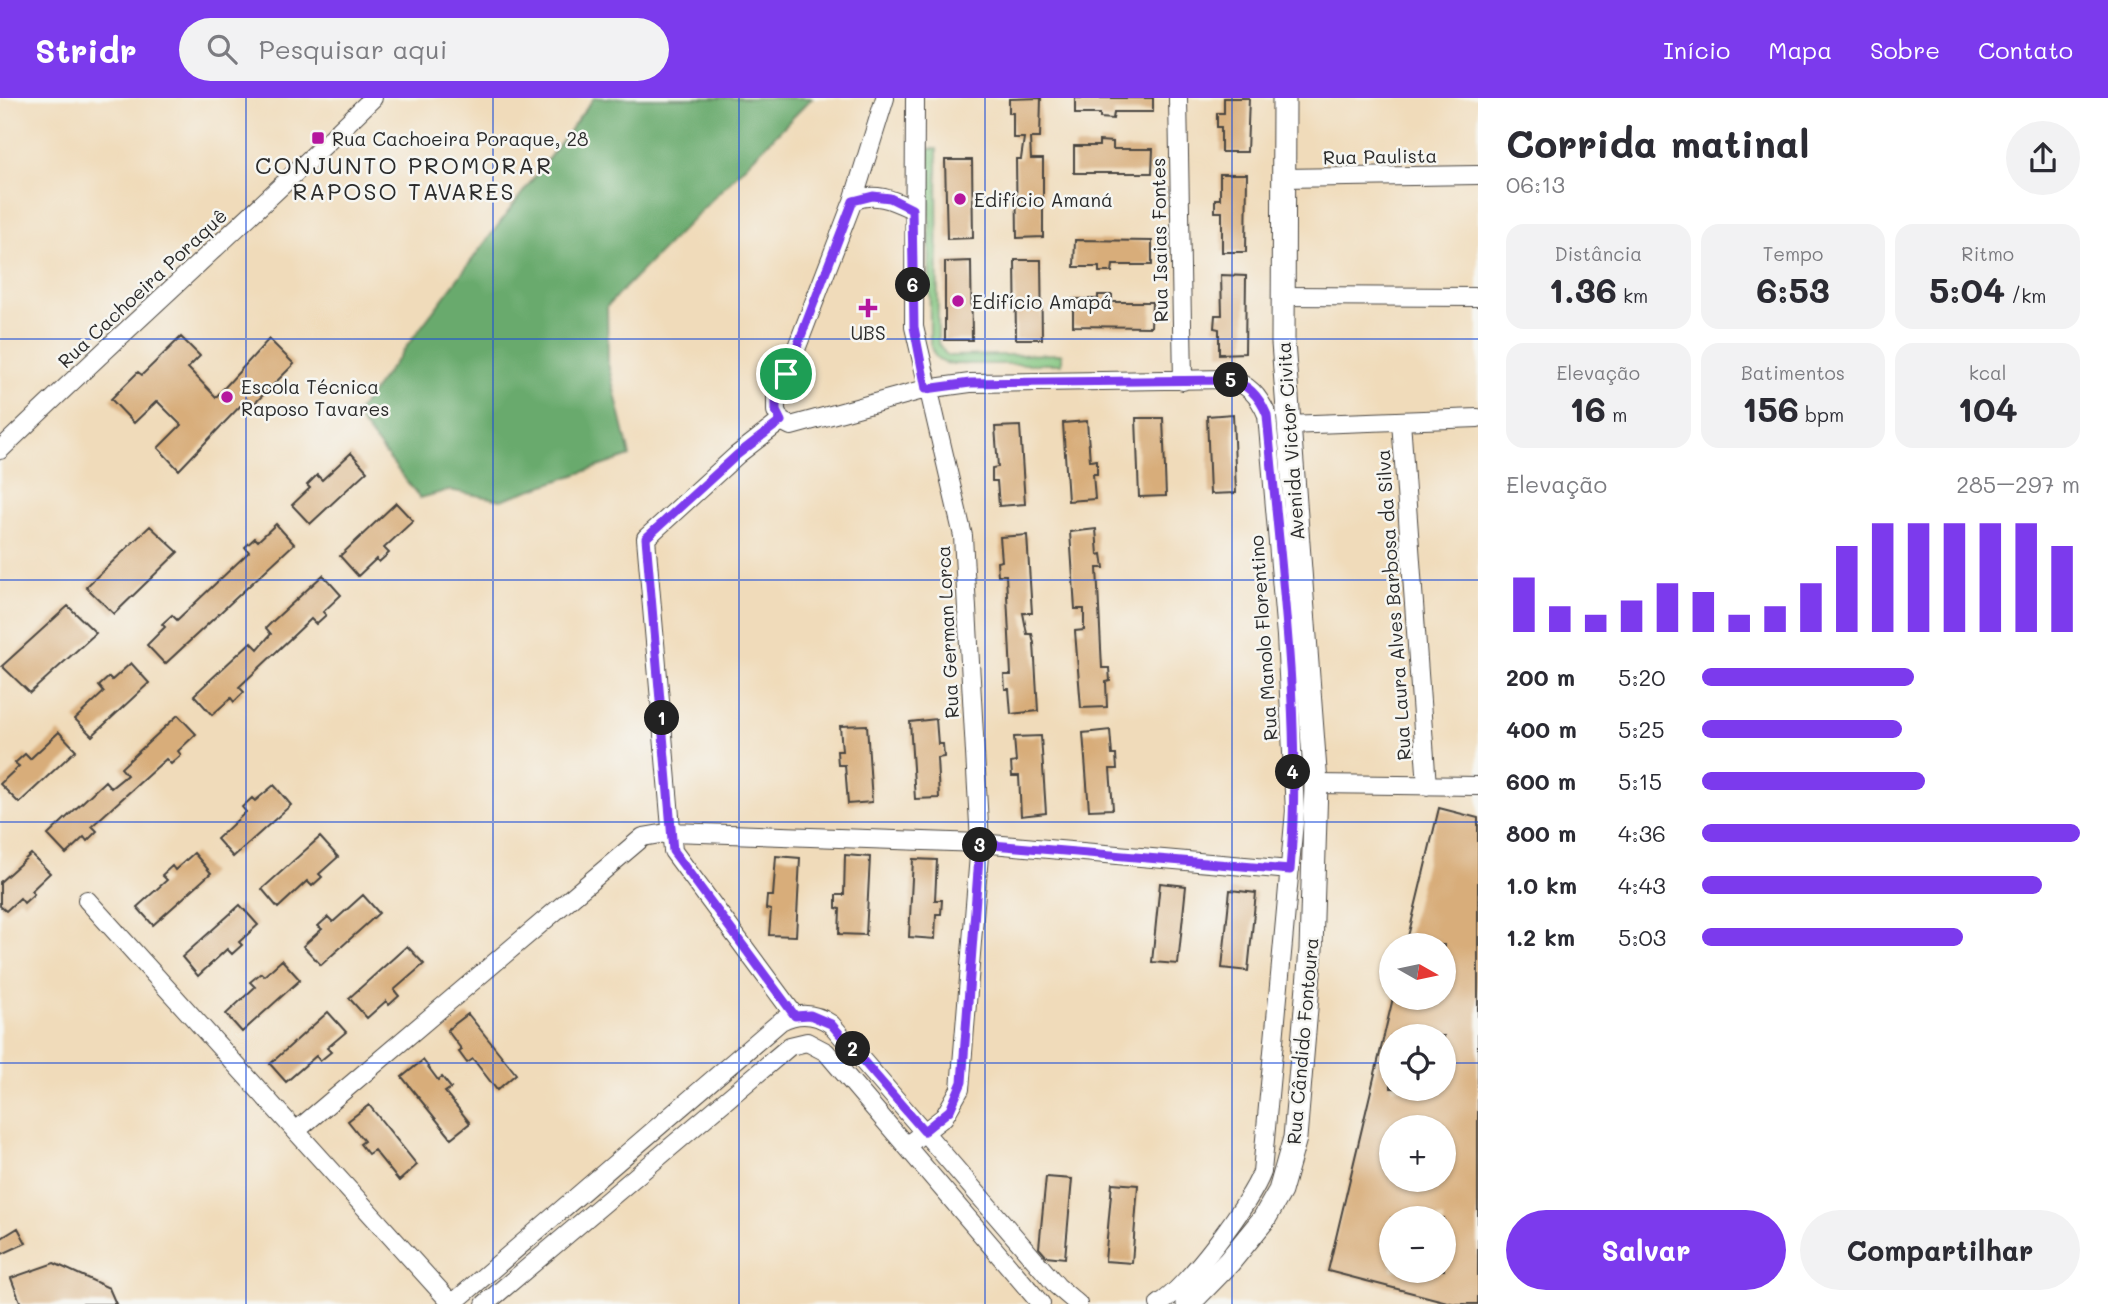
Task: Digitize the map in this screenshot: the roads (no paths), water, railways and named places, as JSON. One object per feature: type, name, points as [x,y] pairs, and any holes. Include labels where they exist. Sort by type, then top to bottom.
[{"type":"main road","name":"Avenida Victor Civita","points":[[1284,98],[1282,296],[1287,425],[1315,784]]},
{"type":"main road","name":"Rua Cândido Fontoura","points":[[1188,1304],[1229,1262],[1264,1219],[1289,1168],[1295,1138],[1311,950],[1315,784]]},
{"type":"street","name":"Rua Cachoeira Poraquê","points":[[0,450],[86,367],[267,203],[373,98]]},
{"type":"street","points":[[795,1016],[673,851],[646,538],[737,455],[781,421],[776,411],[776,394],[790,365],[853,201],[885,98]]},
{"type":"street","name":"Rua German Lorca","points":[[906,1146],[950,1110],[962,1082],[980,844],[962,536],[926,389],[914,327],[912,209],[915,98]]},
{"type":"street","name":"Rua Isaias Fontes","points":[[1178,98],[1183,381]]},
{"type":"street","name":"Rua Paulista","points":[[1282,178],[1478,175]]},
{"type":"street","points":[[853,201],[873,196],[890,198],[912,209]]},
{"type":"street","points":[[1282,296],[1478,297]]},
{"type":"street","name":"Rua Manolo Florentino","points":[[781,421],[791,426],[926,389],[970,383],[1239,382],[1254,393],[1267,415],[1286,636],[1295,811],[1262,1172],[1248,1198],[1184,1284],[1159,1304]]},
{"type":"street","points":[[1287,425],[1478,418]]},
{"type":"street","name":"Rua Laura Alves Barbosa da Silva","points":[[1401,421],[1427,786]]},
{"type":"street","points":[[1315,784],[1478,786]]},
{"type":"street","points":[[296,1131],[643,837],[673,832],[980,844],[1290,870]]},
{"type":"street","points":[[87,900],[452,1304],[781,1021],[810,1015],[831,1024],[1058,1286],[1079,1304]]},
{"type":"street","points":[[485,1304],[796,1043],[807,1042],[821,1047],[1041,1304]]},
{"type":"street","points":[[543,1225],[558,1241]]},
{"type":"place","name":"Rua Cachoeira Poraque, 28","points":[[318,138]]},
{"type":"place","name":"Edifício Amaná","points":[[960,199]]},
{"type":"place","name":"Edifício Amapá","points":[[958,301]]},
{"type":"place","name":"UBS","points":[[868,308]]},
{"type":"place","name":"Escola Técnica Raposo Tavares","points":[[227,397]]},
{"type":"district","name":"CONJUNTO PROMORAR RAPOSO TAVARES","points":[[404,178]]}]
